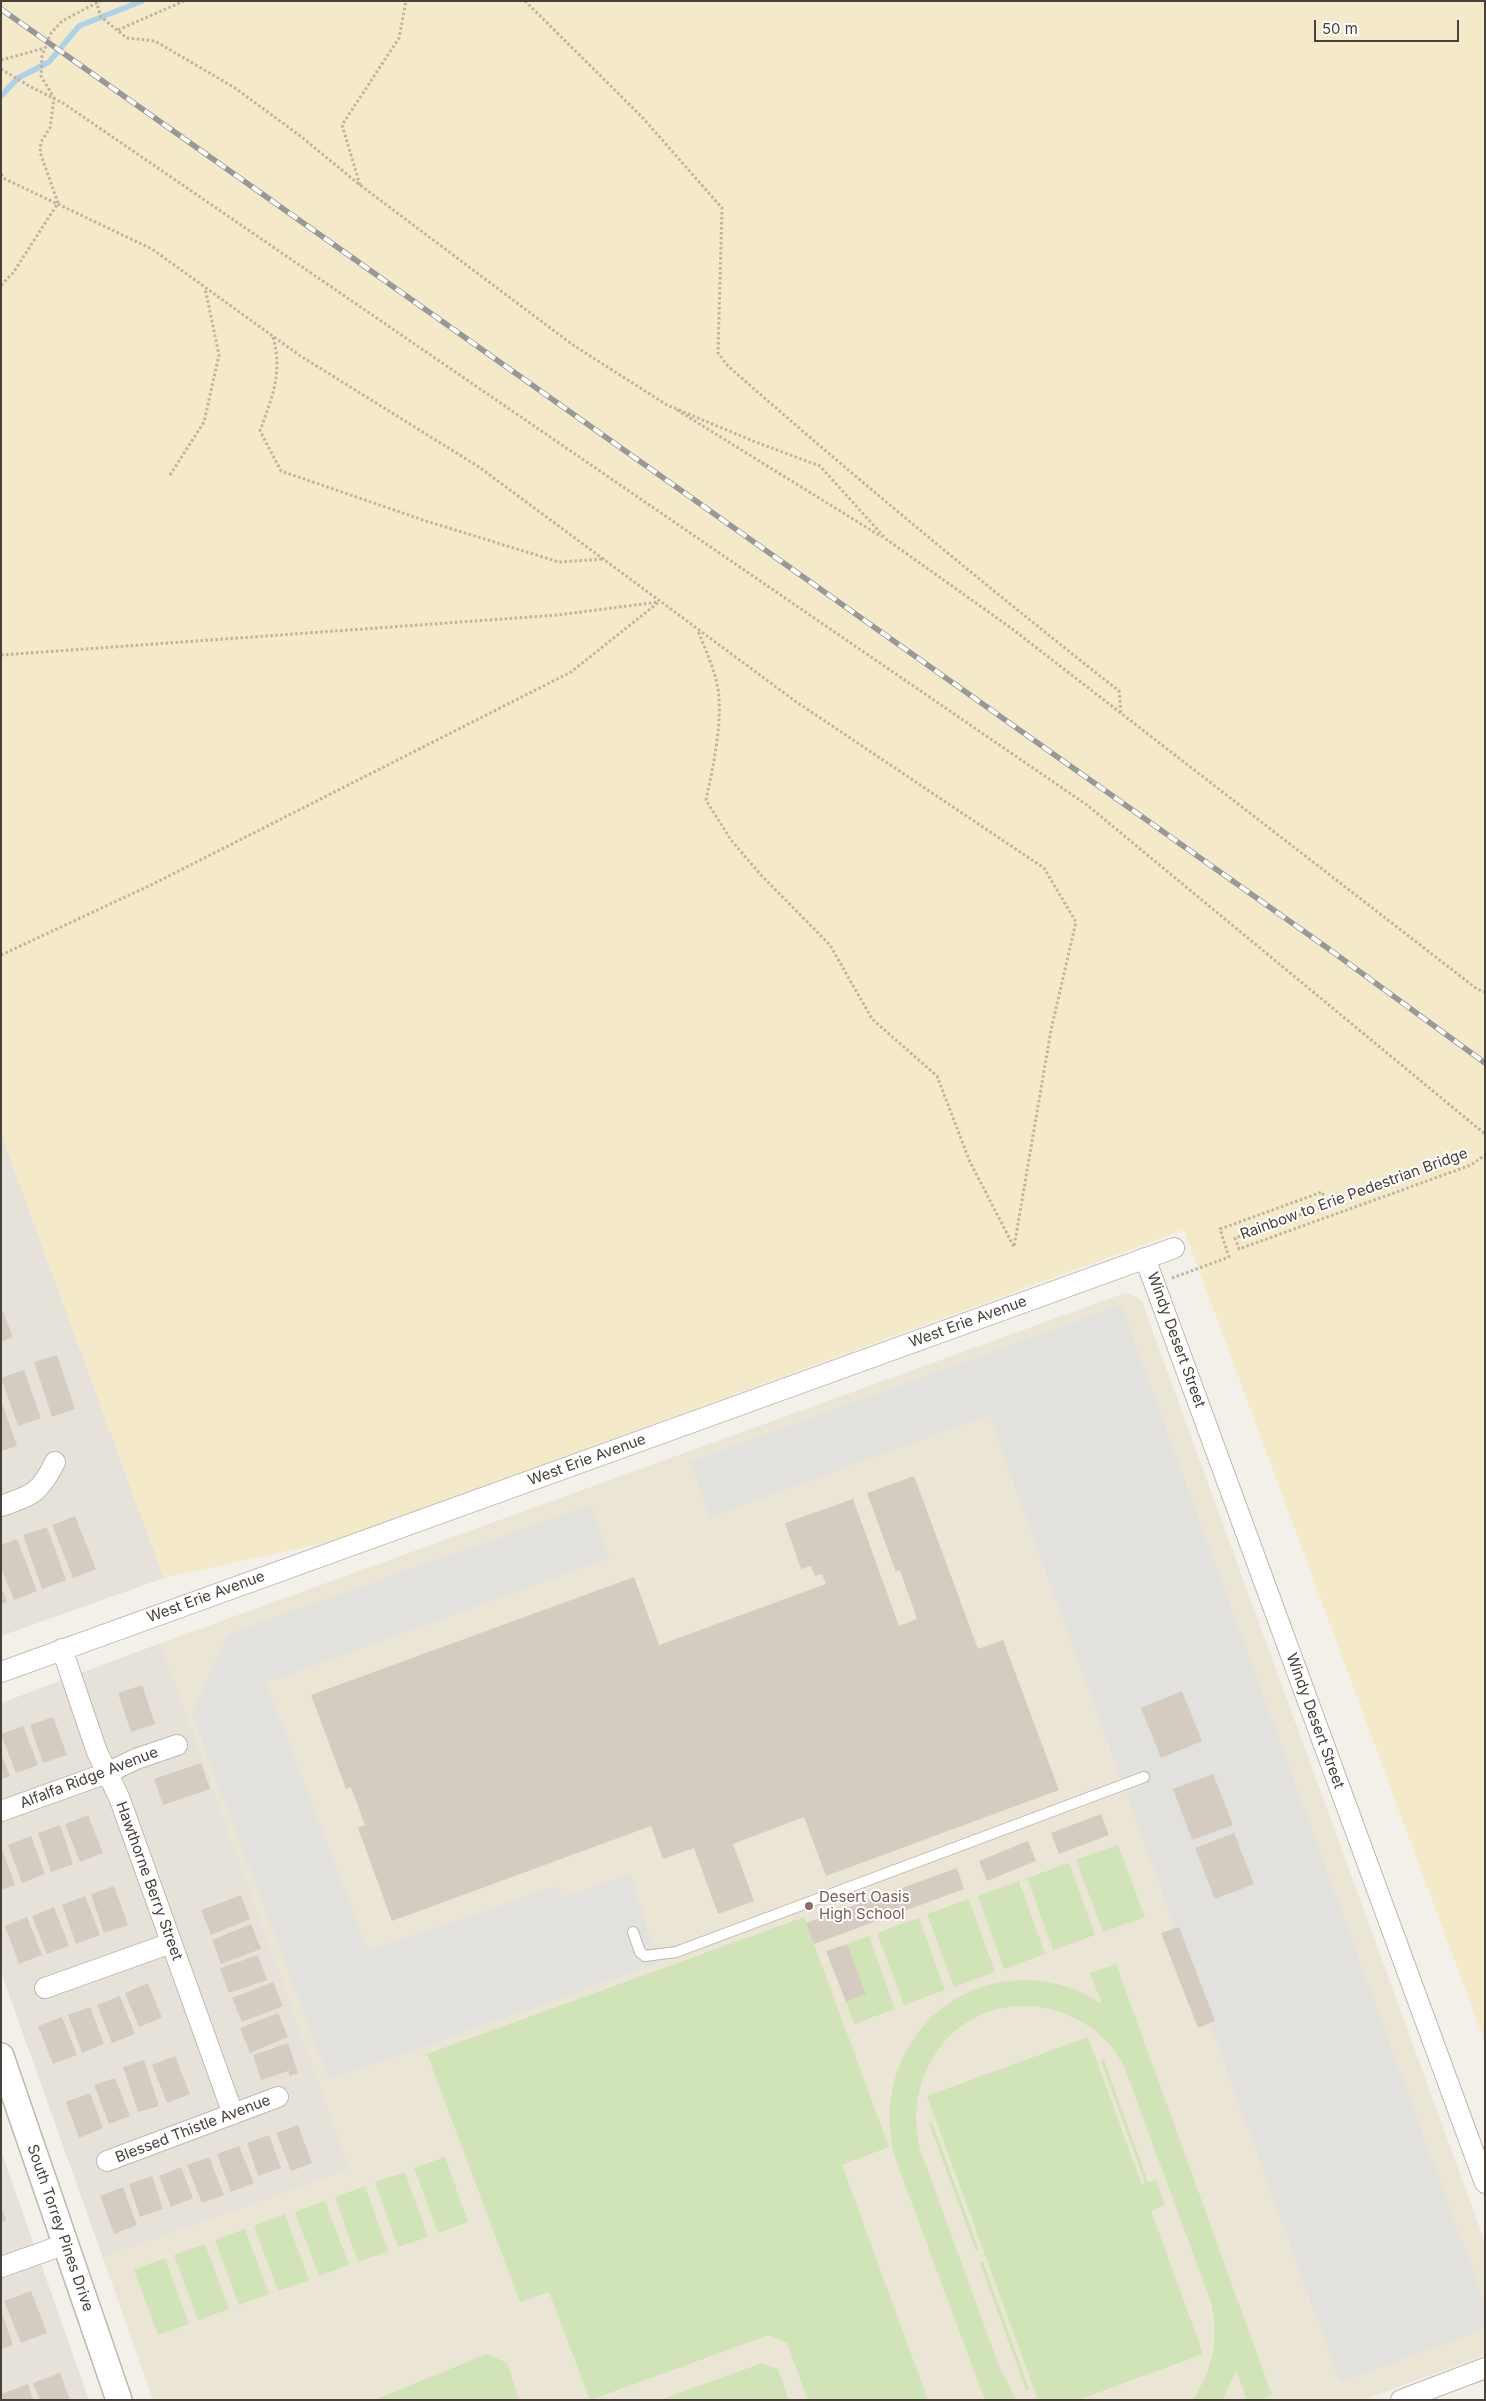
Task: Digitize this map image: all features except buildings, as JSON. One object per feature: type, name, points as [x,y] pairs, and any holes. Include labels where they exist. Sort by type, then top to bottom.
[{"type":"street","name":"West Erie Avenue","points":[[1,1672],[1174,1248]]},
{"type":"street","name":"Windy Desert Street","points":[[1146,1258],[1485,2183]]},
{"type":"street","points":[[1,1506],[31,1495],[45,1483],[55,1462]]},
{"type":"street","name":"Hawthorne Berry Street","points":[[62,1650],[97,1752],[119,1797],[233,2114]]},
{"type":"street","name":"Alfalfa Ridge Avenue","points":[[1,1811],[107,1773],[136,1759],[177,1744]]},
{"type":"street","points":[[45,1988],[172,1943]]},
{"type":"street","name":"South Torrey Pines Drive","points":[[1,2056],[118,2400]]},
{"type":"street","name":"Blessed Thistle Avenue","points":[[108,2161],[278,2097]]},
{"type":"street","points":[[1,2267],[66,2244]]},
{"type":"street","points":[[1401,2400],[1485,2368]]},
{"type":"lane","points":[[633,1932],[640,1952],[645,1956],[676,1952],[1144,1777]]},
{"type":"path","points":[[58,203],[40,152],[41,142],[50,128],[54,98],[41,76],[42,56],[51,33],[62,21],[100,1]]},
{"type":"path","points":[[118,30],[184,1]]},
{"type":"path","points":[[360,185],[342,125],[399,38],[406,1]]},
{"type":"path","points":[[526,1],[642,117],[722,208],[718,354],[728,366],[817,444],[1042,630],[1119,691],[1121,714]]},
{"type":"path","points":[[96,3],[101,17],[127,38],[154,41],[235,88],[360,185],[573,345],[889,541],[1011,628],[1462,977],[1485,992]]},
{"type":"path","points":[[1,60],[45,48]]},
{"type":"path","points":[[1,69],[71,108],[1087,804],[1485,1134]]},
{"type":"path","points":[[1,174],[5,178],[152,249],[272,337],[479,467],[795,702],[1044,868],[1076,922],[1051,1030],[1014,1247],[970,1162],[938,1076],[872,1018],[830,945],[761,875],[731,840],[706,800],[715,752],[719,696],[710,662],[698,631]]},
{"type":"path","points":[[1,285],[14,273],[58,203]]},
{"type":"path","points":[[170,475],[204,422],[220,355],[205,288]]},
{"type":"path","points":[[272,337],[278,357],[274,391],[260,431],[281,471],[426,521],[559,562],[605,559]]},
{"type":"path","points":[[667,405],[753,441],[820,466],[889,541]]},
{"type":"path","points":[[1,655],[558,615],[659,602]]},
{"type":"path","points":[[1,955],[153,884],[571,672],[659,602]]},
{"type":"path","name":"Rainbow to Erie Pedestrian Bridge","points":[[1156,1284],[1229,1257],[1220,1229],[1322,1192],[1327,1205],[1235,1238],[1238,1249],[1472,1164],[1485,1155]]},
{"type":"shaded area","points":[[1,1133],[164,1578],[1,1636]]},
{"type":"shaded area","name":"Desert Oasis High School","points":[[1125,1293],[1139,1298],[1143,1305],[1485,2242],[1485,2355],[1363,2400],[153,2400],[103,2258],[351,2170],[161,1643]]},
{"type":"shaded area","points":[[1121,1305],[1485,2305],[1485,2329],[1340,2382],[989,1415],[710,1517],[690,1462]]},
{"type":"shaded area","points":[[591,1505],[609,1558],[266,1683],[368,1951],[556,1886],[563,1898],[630,1874],[659,1963],[329,2080],[192,1714],[228,1634]]},
{"type":"shaded area","points":[[161,1643],[351,2170],[103,2258],[1,1972],[1,1703]]},
{"type":"shaded area","points":[[1,2151],[89,2400],[1,2400]]},
{"type":"green space","points":[[1118,1845],[1145,1917],[1103,1932],[1076,1860]]},
{"type":"green space","points":[[1069,1863],[1095,1935],[1053,1950],[1027,1878]]},
{"type":"green space","points":[[1019,1881],[1045,1954],[1004,1969],[978,1896]]},
{"type":"green space","points":[[969,1899],[995,1972],[954,1987],[927,1914]]},
{"type":"green space","points":[[804,1917],[889,2147],[842,2165],[928,2400],[808,2400],[787,2343],[769,2335],[590,2400],[549,2292],[520,2302],[427,2054]]},
{"type":"green space","points":[[919,1918],[945,1990],[904,2005],[877,1933]]},
{"type":"green space","points":[[869,1936],[895,2009],[854,2024],[828,1951]]},
{"type":"green space","points":[[1116,1964],[1272,2395],[1258,2400],[1247,2400],[1236,2370],[1223,2400],[1193,2400],[1206,2376],[1213,2351],[1214,2326],[1210,2299],[1123,2064],[1107,2042],[1084,2023],[1054,2010],[1022,2006],[993,2010],[968,2022],[946,2039],[930,2062],[920,2089],[916,2118],[920,2149],[1001,2371],[1017,2400],[986,2400],[897,2163],[890,2122],[894,2084],[907,2049],[929,2020],[957,1998],[992,1984],[1030,1980],[1071,1988],[1102,2004],[1090,1973]]},
{"type":"green space","points":[[1088,2037],[1142,2185],[1145,2183],[1101,2061],[1104,2060],[1148,2182],[1156,2180],[1165,2205],[1151,2211],[1203,2354],[1078,2400],[1038,2400],[927,2096]]},
{"type":"green space","points":[[932,2122],[979,2250],[976,2251],[929,2124]]},
{"type":"green space","points":[[445,2157],[468,2222],[438,2233],[414,2168]]},
{"type":"green space","points":[[405,2172],[428,2237],[398,2247],[375,2182]]},
{"type":"green space","points":[[365,2186],[388,2251],[358,2262],[335,2197]]},
{"type":"green space","points":[[325,2201],[349,2265],[319,2276],[295,2212]]},
{"type":"green space","points":[[285,2214],[309,2280],[278,2291],[254,2226]]},
{"type":"green space","points":[[245,2229],[269,2294],[239,2305],[215,2240]]},
{"type":"green space","points":[[205,2244],[229,2309],[198,2320],[174,2255]]},
{"type":"green space","points":[[165,2258],[189,2324],[158,2335],[134,2270]]},
{"type":"green space","points":[[983,2262],[1029,2389],[1026,2390],[980,2263]]},
{"type":"green space","points":[[487,2354],[507,2363],[519,2400],[374,2400]]},
{"type":"green space","points":[[762,2363],[778,2369],[789,2400],[660,2400]]},
{"type":"sand","points":[[1,1],[1485,1],[1485,2043],[1184,1230],[334,1541],[164,1578],[1,1133]]},
{"type":"waterway","points":[[1,96],[18,78],[49,62],[79,26],[142,1]]},
{"type":"railway","points":[[1,9],[1326,947],[1485,1063]]},
{"type":"place","name":"Desert Oasis High School","points":[[809,1906]]}]
